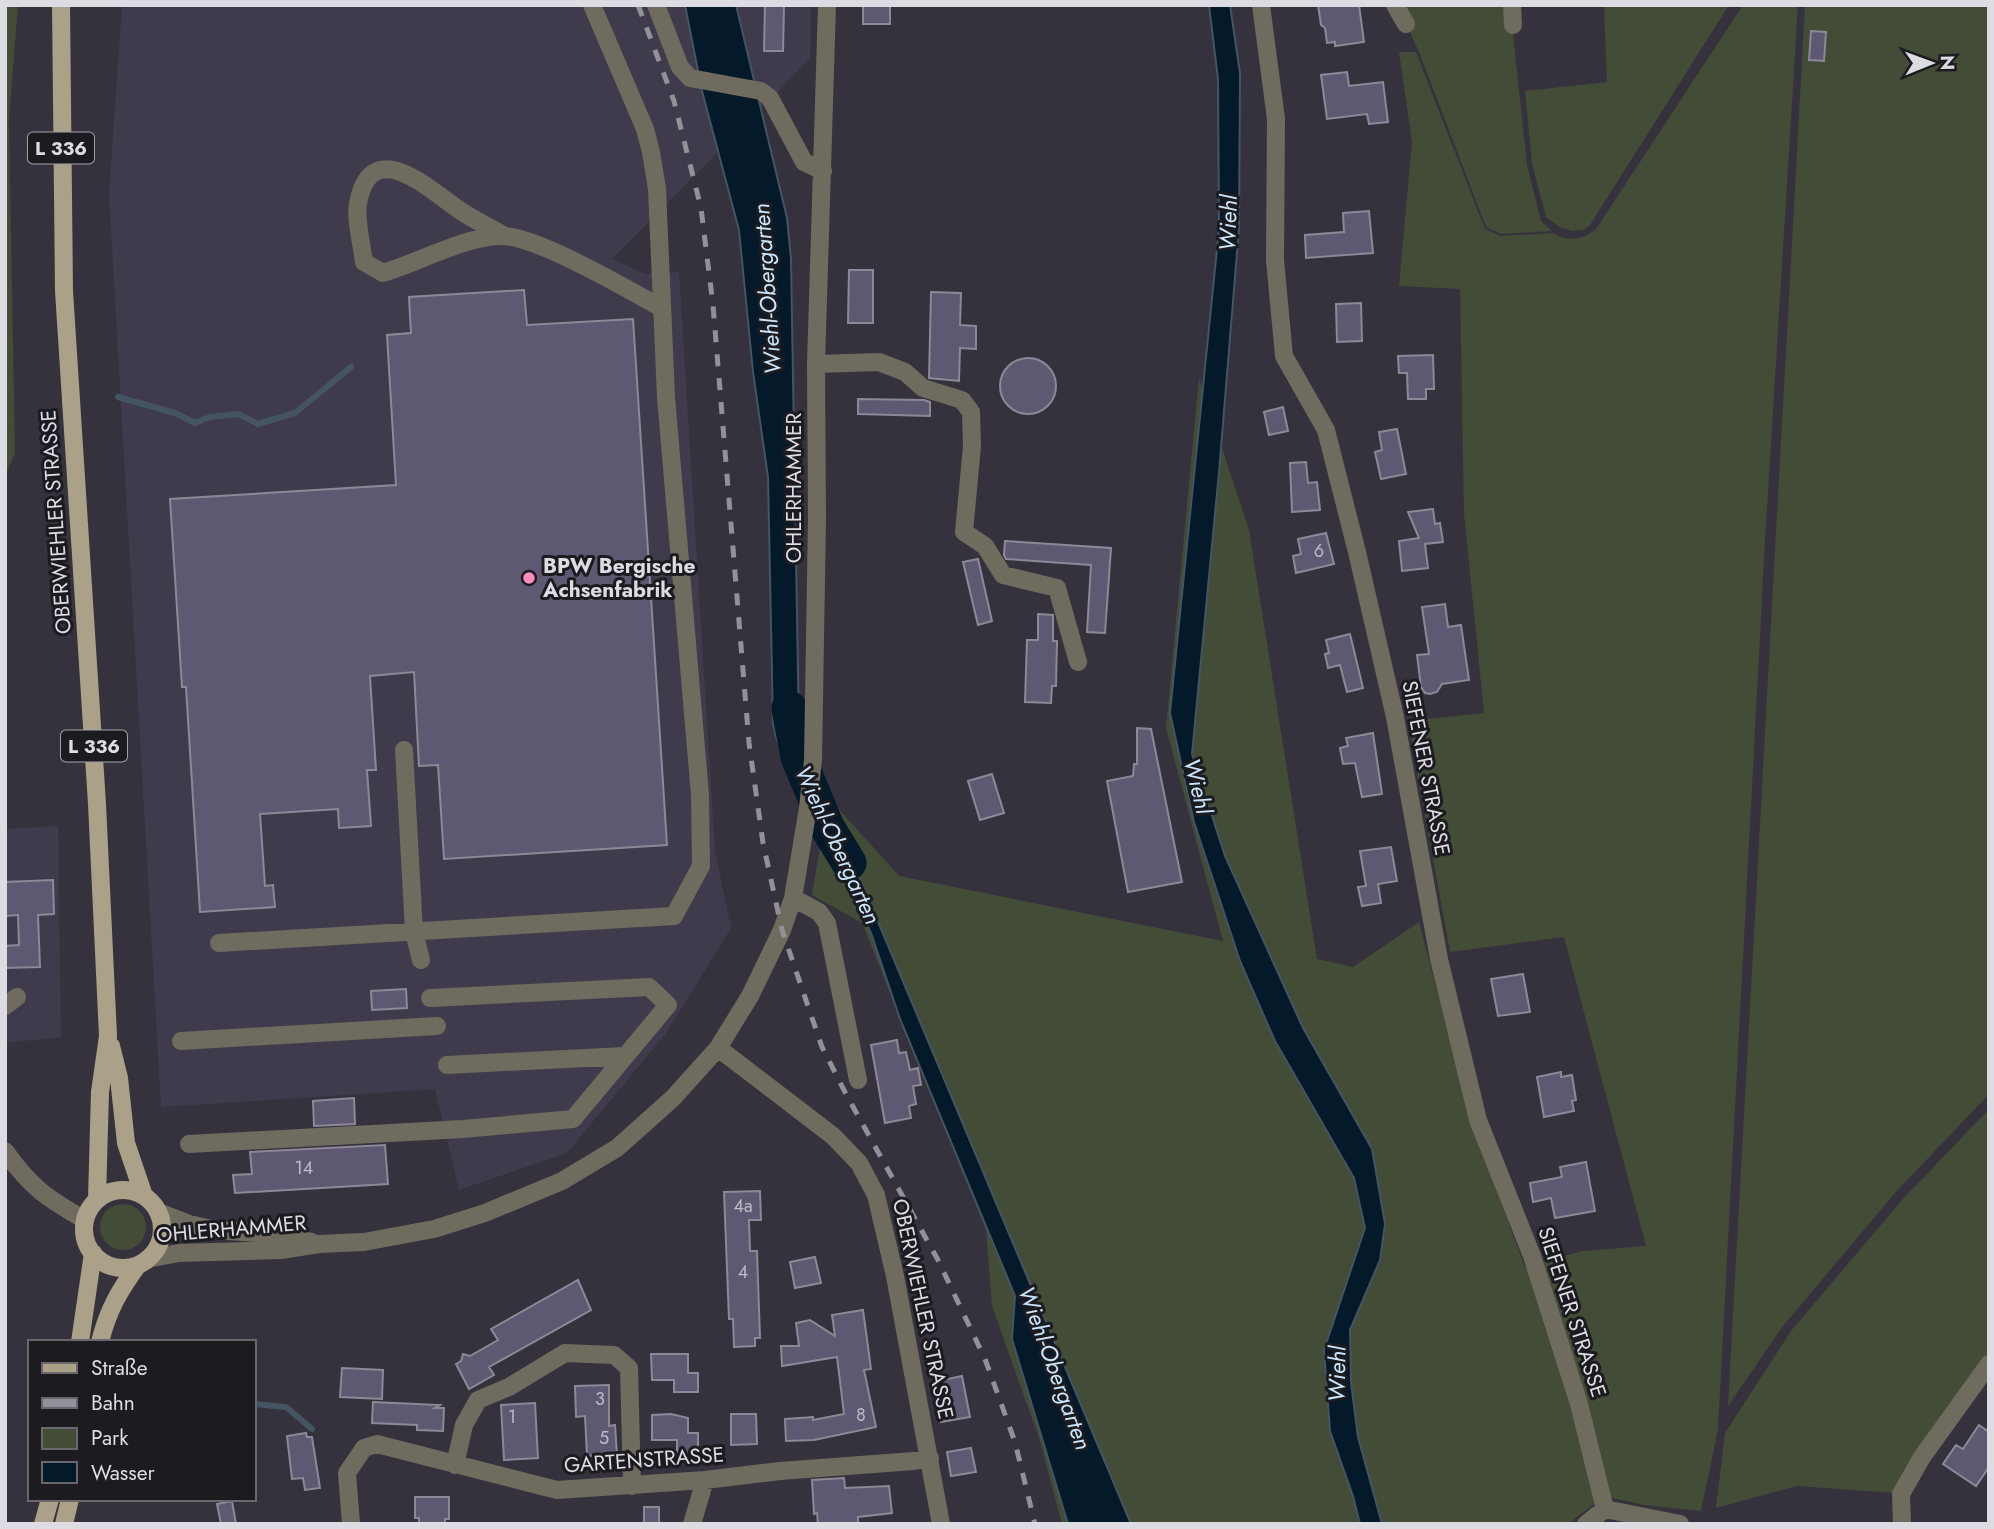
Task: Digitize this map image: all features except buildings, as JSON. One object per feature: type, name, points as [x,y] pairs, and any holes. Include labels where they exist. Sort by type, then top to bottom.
[{"type":"main road","name":"OBERWIEHLER STRASSE","points":[[61,5],[64,291],[97,804],[108,1036],[100,1092],[97,1199]]},
{"type":"main road","name":"OBERWIEHLER STRASSE","points":[[108,1036],[119,1078],[126,1143],[145,1196]]},
{"type":"main road","points":[[101,1340],[107,1315],[117,1294],[160,1243],[162,1232],[158,1212],[145,1196],[120,1189],[108,1192],[97,1199],[85,1220],[84,1232],[93,1253],[102,1262],[113,1266],[126,1268],[143,1262]]},
{"type":"main road","points":[[80,1340],[93,1253]]},
{"type":"main road","points":[[43,1524],[49,1501]]},
{"type":"main road","points":[[64,1524],[70,1501]]},
{"type":"street","points":[[219,943],[674,916],[701,866],[701,795],[666,397],[657,189],[645,130],[592,5]]},
{"type":"street","points":[[656,5],[680,67],[690,78],[761,91],[770,98],[804,162],[823,171]]},
{"type":"street","name":"OHLERHAMMER","points":[[143,1262],[179,1253],[281,1250],[318,1244],[364,1242],[434,1229],[485,1213],[562,1181],[617,1148],[673,1098],[718,1048],[750,996],[782,930],[793,898],[813,760],[817,518],[816,364],[827,5]]},
{"type":"street","name":"SIEFENER STRASSE","points":[[1261,5],[1276,119],[1275,260],[1284,356],[1326,430],[1395,718],[1439,959],[1478,1120],[1532,1256],[1579,1404],[1605,1508]]},
{"type":"street","points":[[1395,5],[1406,24]]},
{"type":"street","points":[[1511,5],[1513,25]]},
{"type":"street","points":[[503,235],[476,239],[383,273],[364,262],[357,205],[366,179],[377,170],[394,169],[425,184],[462,211],[503,235],[545,247],[662,308]]},
{"type":"street","points":[[816,364],[879,362],[905,372],[923,388],[962,400],[971,412],[972,446],[964,532],[985,546],[1003,575],[1057,588],[1077,662]]},
{"type":"street","points":[[404,750],[414,932],[421,960]]},
{"type":"street","points":[[793,898],[819,912],[827,923],[858,1080]]},
{"type":"street","points":[[189,1144],[463,1129],[573,1119],[668,1005],[649,987],[430,998]]},
{"type":"street","points":[[181,1041],[437,1026]]},
{"type":"street","name":"OBERWIEHLER STRASSE","points":[[718,1048],[833,1136],[859,1163],[876,1195],[891,1254],[941,1524]]},
{"type":"street","points":[[447,1065],[625,1056]]},
{"type":"street","points":[[5,1151],[20,1173],[44,1196],[85,1220]]},
{"type":"street","name":"OHLERHAMMER","points":[[158,1212],[189,1224],[216,1230],[281,1235],[318,1244]]},
{"type":"street","points":[[455,1465],[464,1425],[478,1400],[509,1387],[565,1353],[614,1355],[629,1368],[632,1486]]},
{"type":"street","points":[[1902,1524],[1901,1494],[1922,1457],[1989,1364]]},
{"type":"street","name":"GARTENSTRASSE","points":[[351,1524],[347,1473],[364,1448],[377,1444],[557,1490],[705,1480],[930,1458]]},
{"type":"street","points":[[692,1524],[705,1480]]},
{"type":"street","points":[[1586,1524],[1605,1508],[1680,1524]]},
{"type":"shaded area","points":[[122,5],[811,5],[810,59],[612,259],[645,274],[679,272],[715,850],[731,928],[667,1032],[567,1153],[459,1190],[435,1089],[161,1107],[109,194]]},
{"type":"shaded area","points":[[58,826],[61,1037],[5,1043],[5,829]]},
{"type":"green space","points":[[5,5],[18,5],[9,120],[15,453],[5,476]]},
{"type":"green space","points":[[1397,5],[1510,5],[1527,165],[1541,221],[1552,231],[1501,234],[1486,227],[1419,52]]},
{"type":"green space","points":[[1604,5],[1729,5],[1590,225],[1584,230],[1572,231],[1560,227],[1546,217],[1532,164],[1525,91],[1607,82]]},
{"type":"green space","points":[[1743,5],[1798,5],[1765,541],[1718,1430],[1701,1511],[1644,1505],[1604,1496],[1573,1520],[1572,1524],[1131,1524],[1047,1324],[1012,1340],[1068,1524],[1062,1524],[1040,1441],[992,1306],[986,1230],[862,923],[812,895],[828,797],[899,876],[1223,941],[1166,728],[1199,378],[1249,530],[1317,959],[1353,967],[1419,922],[1473,1128],[1525,1267],[1582,1251],[1646,1246],[1564,937],[1450,952],[1408,721],[1484,713],[1464,514],[1460,289],[1399,286],[1412,142],[1399,52],[1416,52],[1485,229],[1501,236],[1553,233],[1564,238],[1576,238],[1596,229]]},
{"type":"green space","points":[[1805,5],[1989,5],[1989,1094],[1895,1193],[1783,1326],[1728,1406]]},
{"type":"green space","points":[[1989,1109],[1989,1356],[1894,1493],[1797,1486],[1716,1508],[1725,1433],[1791,1331],[1902,1200]]},
{"type":"green space","points":[[123,1204],[139,1211],[146,1227],[139,1243],[123,1250],[107,1243],[100,1227],[107,1211]]},
{"type":"water","points":[[685,5],[736,5],[787,218],[791,259],[799,732],[796,779],[782,753],[773,724],[768,477],[753,372],[739,230],[702,91]]},
{"type":"water","name":"Wiehl","points":[[1209,5],[1230,5],[1240,73],[1239,228],[1192,754],[1225,856],[1303,1028],[1372,1149],[1385,1224],[1380,1260],[1350,1330],[1351,1383],[1358,1437],[1382,1524],[1360,1524],[1330,1431],[1324,1350],[1365,1228],[1354,1178],[1275,1041],[1240,961],[1194,822],[1170,713],[1219,229],[1218,79]]},
{"type":"water","points":[[828,797],[839,829],[1131,1524],[1068,1524],[1012,1339],[1015,1296],[900,1019],[871,933],[824,836]]},
{"type":"waterway","points":[[118,397],[175,413],[195,423],[210,417],[238,414],[258,424],[295,413],[351,367]]},
{"type":"waterway","name":"Wiehl-Obergarten","points":[[789,708],[798,757],[827,827],[849,863]]},
{"type":"waterway","points":[[256,1404],[286,1407],[312,1429]]},
{"type":"railway","points":[[638,5],[674,101],[701,208],[713,305],[749,743],[763,843],[782,930],[822,1047],[938,1260],[985,1359],[1015,1442],[1035,1524]]},
{"type":"place","name":"BPW Bergische Achsenfabrik","points":[[529,578]]}]
